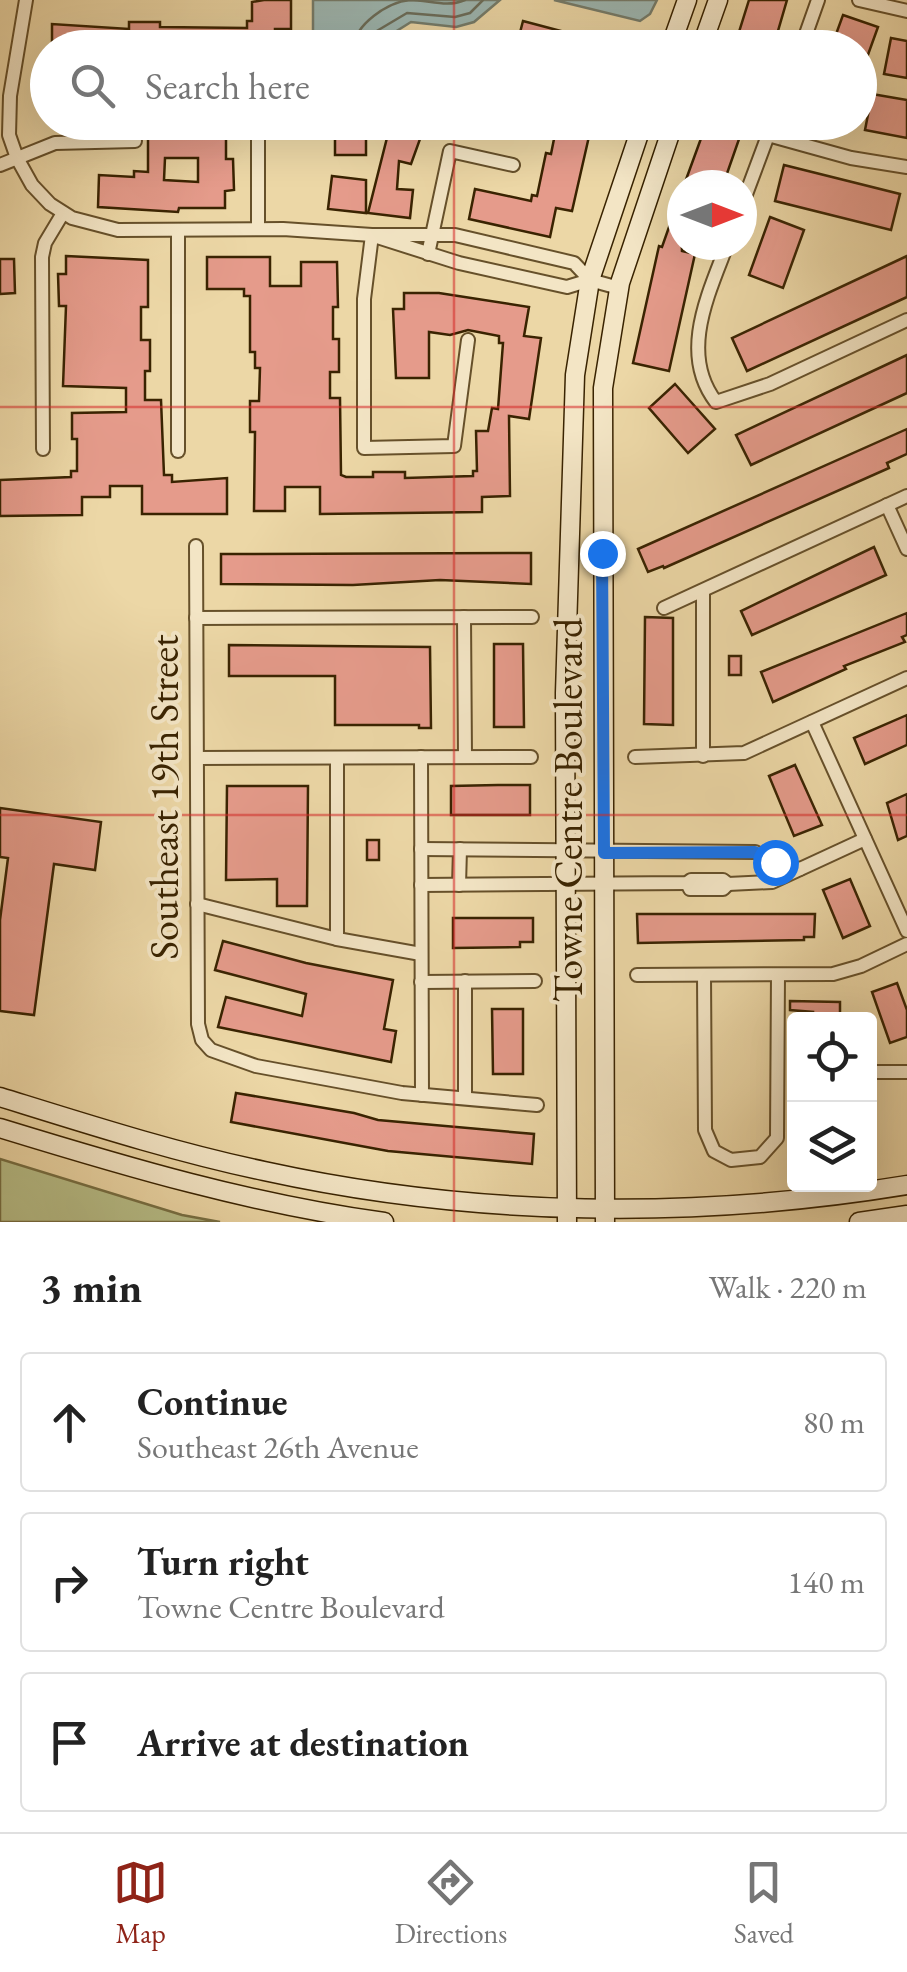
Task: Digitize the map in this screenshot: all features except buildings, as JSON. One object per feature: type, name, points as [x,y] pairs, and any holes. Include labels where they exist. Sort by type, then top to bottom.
[{"type":"street","points":[[26,0],[8,108],[10,135],[17,158],[35,190],[63,213],[104,228],[455,236],[574,263],[590,280],[619,288]]},
{"type":"street","points":[[676,30],[687,0]]},
{"type":"street","points":[[707,30],[718,0]]},
{"type":"street","points":[[807,30],[818,0]]},
{"type":"street","points":[[860,0],[907,10]]},
{"type":"street","points":[[258,140],[258,229]]},
{"type":"street","name":"Towne Centre Boulevard","points":[[566,1215],[565,666],[575,375],[590,280],[637,140]]},
{"type":"street","name":"Towne Centre Boulevard","points":[[605,1215],[604,388],[619,288],[668,140]]},
{"type":"street","points":[[755,170],[766,140]]},
{"type":"street","points":[[800,140],[850,158],[907,167]]},
{"type":"street","points":[[0,164],[58,143],[136,141]]},
{"type":"street","points":[[428,254],[450,151],[513,165]]},
{"type":"street","points":[[42,448],[42,257],[45,243],[63,213]]},
{"type":"street","points":[[178,230],[178,450]]},
{"type":"street","points":[[372,235],[428,254],[568,287],[590,280]]},
{"type":"street","points":[[372,235],[364,299],[364,448],[454,446],[468,340]]},
{"type":"street","points":[[721,260],[706,300],[697,344],[702,384],[716,402],[770,384],[907,320]]},
{"type":"street","points":[[572,435],[602,436]]},
{"type":"street","points":[[664,608],[907,496]]},
{"type":"street","points":[[887,505],[907,549]]},
{"type":"street","points":[[572,541],[602,543]]},
{"type":"street","name":"Southeast 19th Street","points":[[196,546],[198,1024],[206,1046],[221,1056],[272,1070],[422,1095]]},
{"type":"street","points":[[703,590],[703,756]]},
{"type":"street","points":[[464,617],[465,757]]},
{"type":"street","points":[[196,618],[532,617]]},
{"type":"street","points":[[635,757],[744,753],[907,678]]},
{"type":"street","points":[[812,722],[907,931]]},
{"type":"street","points":[[421,757],[422,1095],[538,1105]]},
{"type":"street","points":[[197,758],[531,757]]},
{"type":"street","points":[[337,758],[338,939]]},
{"type":"street","points":[[421,885],[772,882],[865,840]]},
{"type":"street","points":[[421,850],[755,852],[800,869]]},
{"type":"street","points":[[459,885],[460,850]]},
{"type":"street","points":[[198,904],[338,939],[422,954]]},
{"type":"street","points":[[637,974],[842,972],[907,944]]},
{"type":"street","points":[[704,974],[705,1130],[710,1146],[720,1156],[750,1160],[773,1145],[778,1128],[778,974]]},
{"type":"street","points":[[422,982],[535,980]]},
{"type":"street","points":[[465,982],[466,1098]]},
{"type":"street","points":[[778,1072],[787,1072]]},
{"type":"street","points":[[877,1072],[907,1072]]},
{"type":"street","points":[[0,1096],[165,1147],[306,1180],[566,1215],[786,1201],[907,1184]]},
{"type":"street","points":[[0,1128],[199,1187],[384,1222]]},
{"type":"street","points":[[860,1222],[907,1215]]},
{"type":"green space","points":[[0,1159],[182,1215],[220,1222],[0,1222]]},
{"type":"water","points":[[313,0],[500,0],[474,22],[456,27],[411,22],[398,30],[313,30]]},
{"type":"water","points":[[554,0],[657,0],[650,14],[640,21]]},
{"type":"route","points":[[602,553],[604,853],[755,852],[775,862]]}]
